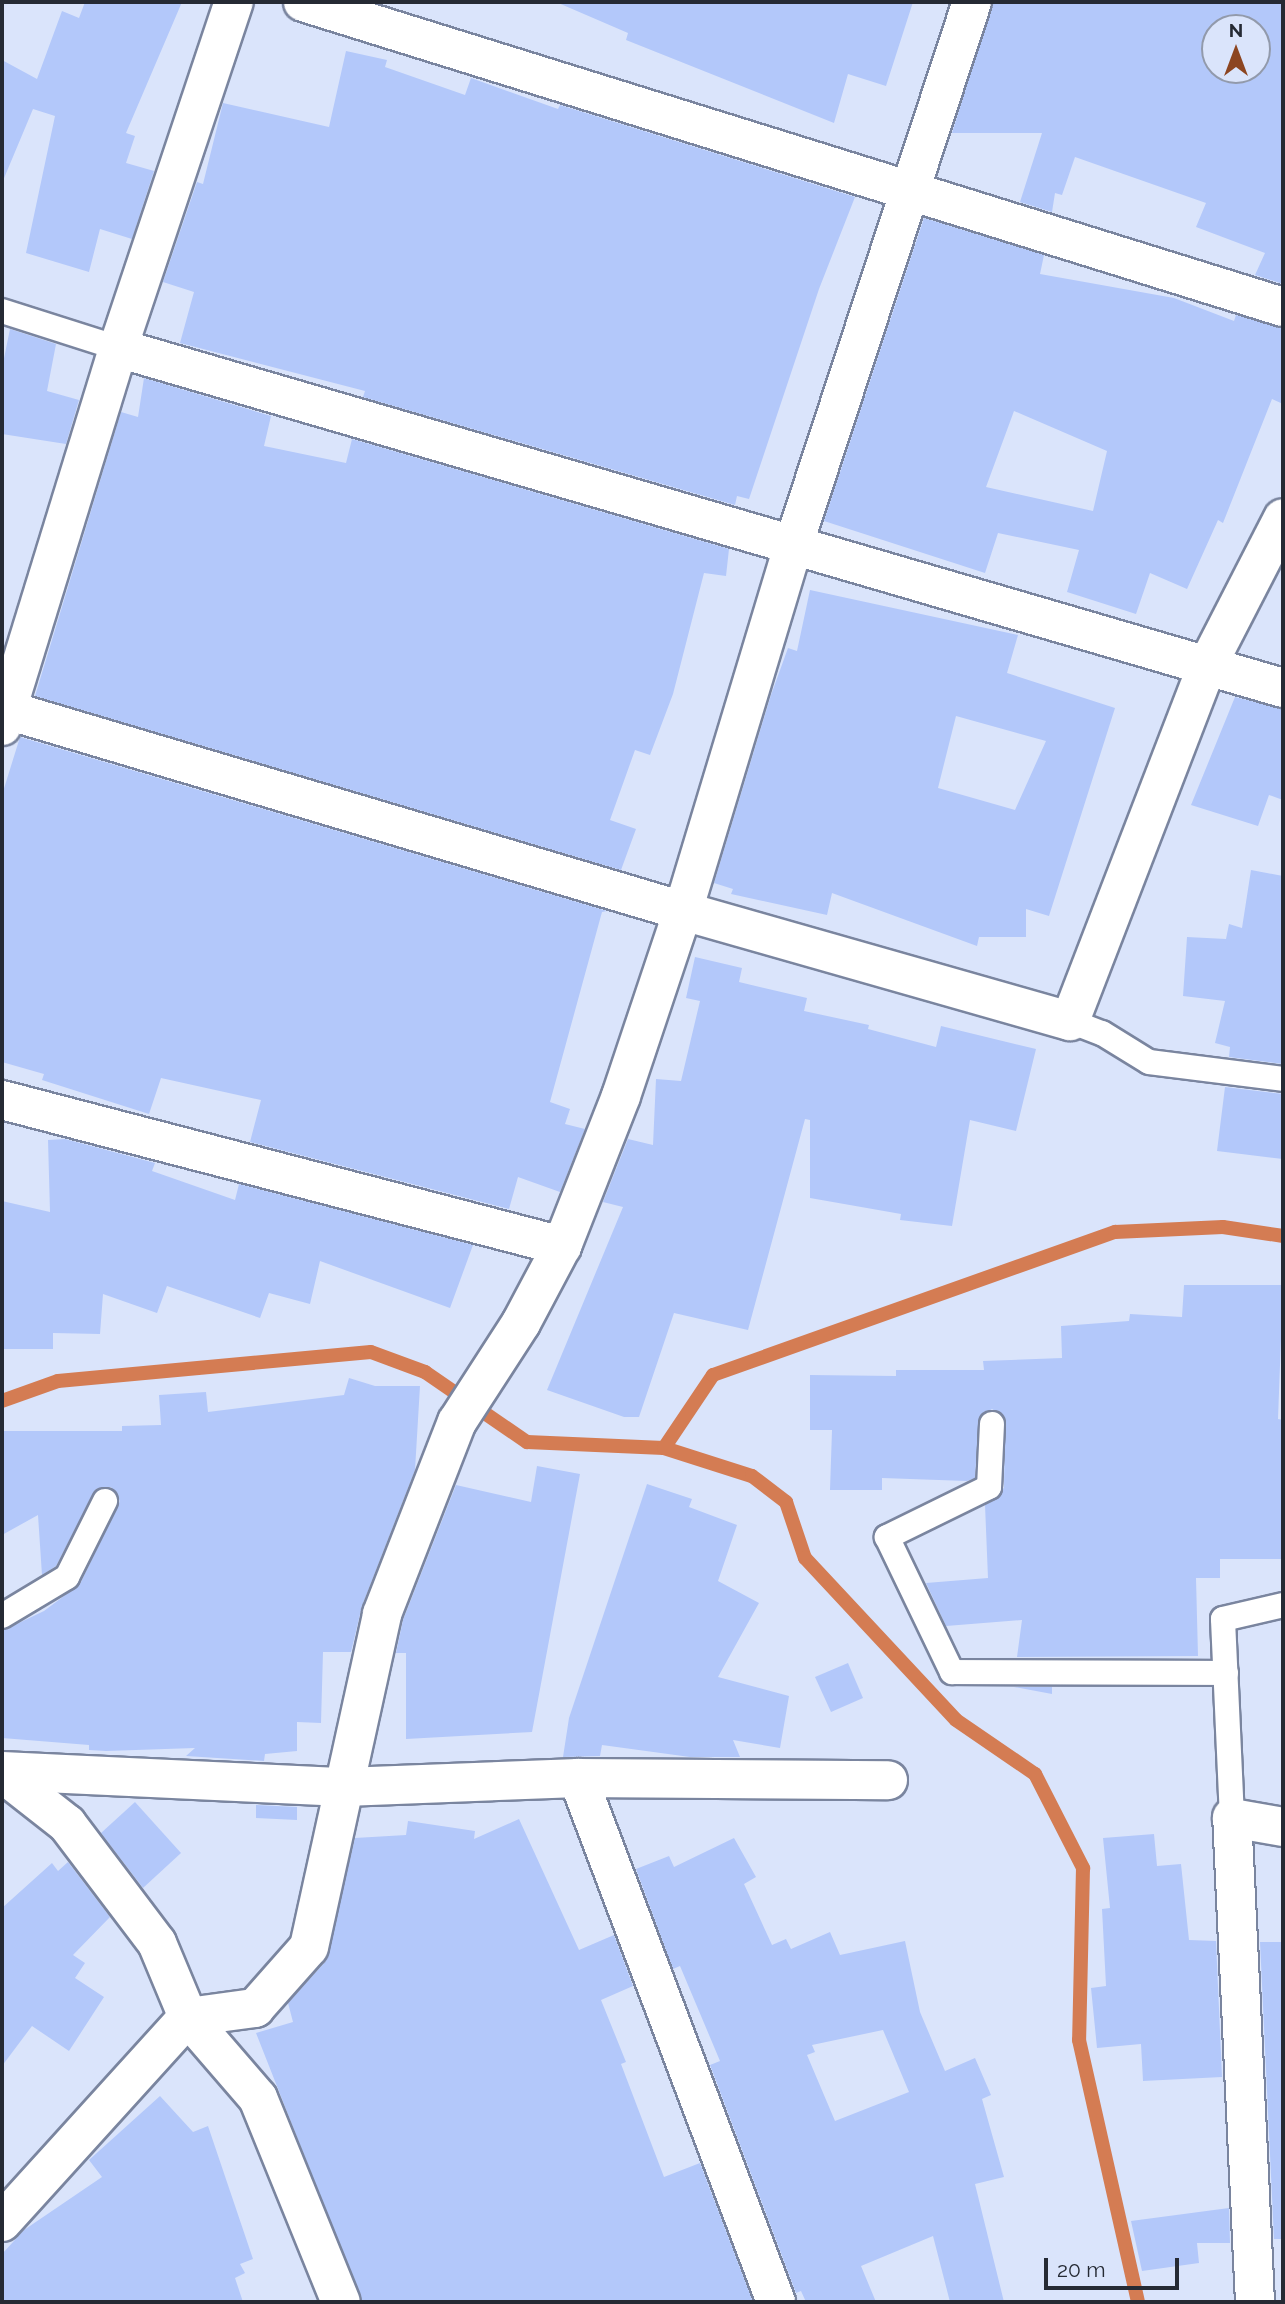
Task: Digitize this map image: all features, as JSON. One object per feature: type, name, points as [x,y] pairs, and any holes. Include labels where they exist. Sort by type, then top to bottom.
[{"type":"street","points":[[234,2],[118,348],[5,718],[1070,1021],[1207,666],[1283,518]]},
{"type":"street","points":[[303,2],[912,195],[1283,307]]},
{"type":"street","points":[[2,2222],[188,2017],[255,2008],[309,1947],[382,1614],[457,1422],[477,1385],[521,1323],[562,1246],[621,1096],[682,911],[793,546],[912,195],[972,2]]},
{"type":"street","points":[[118,348],[1283,688]]},
{"type":"street","points":[[2,1100],[562,1246]]},
{"type":"street","points":[[2,1772],[344,1787],[578,1778],[888,1780]]},
{"type":"street","points":[[2,1772],[67,1824],[157,1943],[188,2017],[258,2098],[341,2302]]},
{"type":"street","points":[[578,1778],[776,2302]]},
{"type":"street","points":[[1255,2302],[1232,1818],[1283,1827]]},
{"type":"lane","points":[[2,311],[118,348]]},
{"type":"lane","points":[[1070,1021],[1149,1062],[1283,1079]]},
{"type":"lane","points":[[992,1424],[989,1487],[887,1536],[952,1672],[1226,1673]]},
{"type":"lane","points":[[2,1616],[66,1577],[105,1501]]},
{"type":"lane","points":[[1232,1818],[1223,1619],[1283,1605]]},
{"type":"building","points":[[85,2],[182,2],[126,133],[135,136],[126,163],[154,171],[132,239],[100,229],[89,272],[26,253],[55,116],[33,109],[2,183],[2,60],[37,79],[62,11],[79,18]]},
{"type":"building","points":[[556,2],[913,2],[886,86],[848,74],[834,123],[626,40],[628,33]]},
{"type":"building","points":[[993,2],[1283,2],[1283,284],[1255,275],[1265,253],[1196,227],[1206,203],[1075,157],[1062,195],[1055,193],[1052,212],[1020,202],[1042,133],[952,133]]},
{"type":"building","points":[[346,51],[387,60],[385,67],[465,95],[471,78],[558,109],[560,105],[855,197],[819,289],[749,499],[737,496],[735,505],[363,397],[365,391],[180,343],[194,292],[163,282],[197,182],[203,184],[223,103],[329,127]]},
{"type":"building","points":[[924,218],[1044,255],[1040,274],[1174,298],[1234,321],[1236,315],[1283,328],[1283,404],[1272,399],[1223,523],[1218,520],[1187,589],[1150,573],[1136,614],[1067,592],[1079,550],[998,533],[985,573],[824,521]],"holes":[[[1014,411],[1107,451],[1093,511],[986,487]]]},
{"type":"building","points":[[10,329],[56,344],[47,391],[79,400],[66,444],[2,434],[2,368]]},
{"type":"building","points":[[144,378],[271,416],[264,446],[346,463],[352,439],[729,549],[726,576],[704,573],[673,694],[650,755],[635,750],[610,820],[636,829],[621,870],[35,696],[121,412],[138,417]]},
{"type":"building","points":[[810,590],[1018,635],[1007,673],[1115,708],[1049,916],[1026,909],[1026,937],[979,937],[977,946],[832,893],[827,915],[731,894],[733,889],[714,883],[771,695],[788,648],[797,651]],"holes":[[[956,716],[1046,741],[1015,810],[938,788]]]},
{"type":"building","points":[[1235,697],[1283,709],[1283,800],[1269,795],[1258,826],[1191,805]]},
{"type":"building","points":[[20,737],[607,911],[602,912],[550,1102],[570,1109],[565,1124],[585,1129],[560,1192],[518,1177],[509,1209],[250,1142],[261,1100],[161,1078],[149,1114],[42,1080],[44,1074],[2,1062],[2,795]]},
{"type":"building","points":[[1251,870],[1283,876],[1283,1064],[1229,1057],[1230,1047],[1215,1043],[1225,1001],[1183,996],[1187,937],[1226,939],[1229,924],[1242,928]]},
{"type":"building","points":[[695,957],[742,968],[739,982],[807,998],[804,1011],[869,1025],[868,1029],[936,1047],[941,1026],[1036,1049],[1016,1131],[970,1120],[952,1226],[900,1220],[901,1214],[810,1198],[810,1120],[805,1119],[748,1330],[674,1313],[639,1417],[624,1417],[547,1390],[623,1207],[603,1202],[628,1139],[653,1145],[656,1079],[681,1081],[700,1001],[686,998]]},
{"type":"building","points":[[1225,1087],[1283,1094],[1283,1159],[1217,1151]]},
{"type":"building","points":[[65,1139],[155,1163],[152,1171],[235,1200],[239,1184],[473,1245],[450,1308],[320,1261],[310,1304],[269,1293],[260,1318],[167,1286],[157,1313],[103,1294],[100,1334],[53,1333],[53,1349],[2,1349],[2,1201],[50,1212],[48,1140]]},
{"type":"building","points":[[1184,1285],[1283,1285],[1278,1419],[1283,1420],[1283,1559],[1220,1559],[1220,1578],[1196,1578],[1198,1656],[1017,1657],[1022,1620],[946,1626],[926,1583],[988,1578],[985,1505],[1004,1488],[1005,1417],[992,1409],[979,1417],[975,1478],[967,1481],[882,1478],[882,1490],[830,1490],[832,1430],[810,1430],[810,1375],[896,1376],[896,1370],[984,1370],[983,1361],[1062,1358],[1061,1326],[1129,1321],[1130,1314],[1182,1317]]},
{"type":"building","points":[[349,1378],[375,1386],[420,1386],[415,1470],[362,1606],[351,1652],[323,1652],[321,1723],[297,1722],[297,1751],[265,1754],[264,1761],[186,1756],[195,1748],[106,1751],[89,1750],[89,1745],[2,1738],[2,1631],[44,1611],[80,1584],[120,1501],[111,1487],[96,1489],[56,1566],[42,1575],[38,1515],[2,1535],[2,1431],[122,1431],[122,1426],[161,1425],[159,1395],[206,1392],[208,1412],[344,1395]]},
{"type":"building","points":[[537,1466],[580,1474],[532,1732],[406,1739],[406,1653],[396,1653],[403,1620],[456,1485],[531,1502]]},
{"type":"building","points":[[647,1484],[692,1499],[689,1507],[737,1525],[718,1581],[759,1603],[718,1677],[789,1696],[780,1748],[733,1740],[740,1757],[690,1757],[602,1745],[600,1756],[563,1757],[569,1718]]},
{"type":"building","points":[[848,1663],[863,1698],[831,1712],[815,1677]]},
{"type":"building","points":[[1014,1687],[1052,1687],[1052,1694]]},
{"type":"building","points":[[135,1802],[181,1853],[143,1888],[101,1833]]},
{"type":"building","points":[[256,1805],[297,1807],[297,1820],[256,1818]]},
{"type":"building","points":[[519,1819],[579,1950],[614,1935],[633,1986],[601,2000],[626,2062],[621,2064],[664,2177],[700,2163],[753,2302],[362,2302],[256,2033],[293,2022],[288,2003],[326,1961],[355,1838],[406,1835],[408,1821],[475,1831],[474,1839]]},
{"type":"building","points":[[1154,1834],[1157,1866],[1181,1864],[1189,1940],[1216,1941],[1222,2077],[1143,2081],[1141,2044],[1097,2048],[1091,1988],[1106,1986],[1102,1909],[1110,1908],[1103,1838]]},
{"type":"building","points":[[734,1838],[756,1877],[744,1884],[772,1945],[786,1939],[791,1949],[830,1932],[840,1955],[905,1941],[920,2012],[945,2071],[975,2058],[991,2095],[982,2099],[1004,2177],[975,2184],[1004,2302],[950,2302],[933,2236],[861,2266],[876,2302],[806,2302],[801,2291],[796,2293],[710,2065],[720,2061],[680,1966],[673,1969],[636,1869],[669,1856],[674,1867]],"holes":[[[883,2030],[909,2092],[835,2121],[807,2055],[815,2052],[812,2045]]]},
{"type":"building","points":[[68,1862],[110,1917],[73,1955],[85,1963],[75,1978],[104,1997],[69,2051],[32,2026],[2,2066],[2,1908],[52,1863],[58,1871]]},
{"type":"building","points":[[1260,1942],[1283,1942],[1283,2239],[1274,2239]]},
{"type":"building","points":[[160,2096],[193,2132],[208,2126],[253,2259],[240,2264],[245,2273],[235,2278],[243,2302],[2,2302],[2,2254],[24,2230],[102,2177],[89,2160]]},
{"type":"building","points":[[1229,2208],[1230,2243],[1197,2243],[1199,2263],[1142,2271],[1131,2221]]},
{"type":"waterway","points":[[664,1448],[713,1375],[1115,1232],[1223,1227],[1283,1236]]},
{"type":"waterway","points":[[2,1401],[58,1381],[371,1352],[425,1372],[527,1442],[664,1448],[752,1476],[786,1502],[805,1558],[956,1720],[1035,1774],[1083,1868],[1079,2040],[1138,2302]]}]
